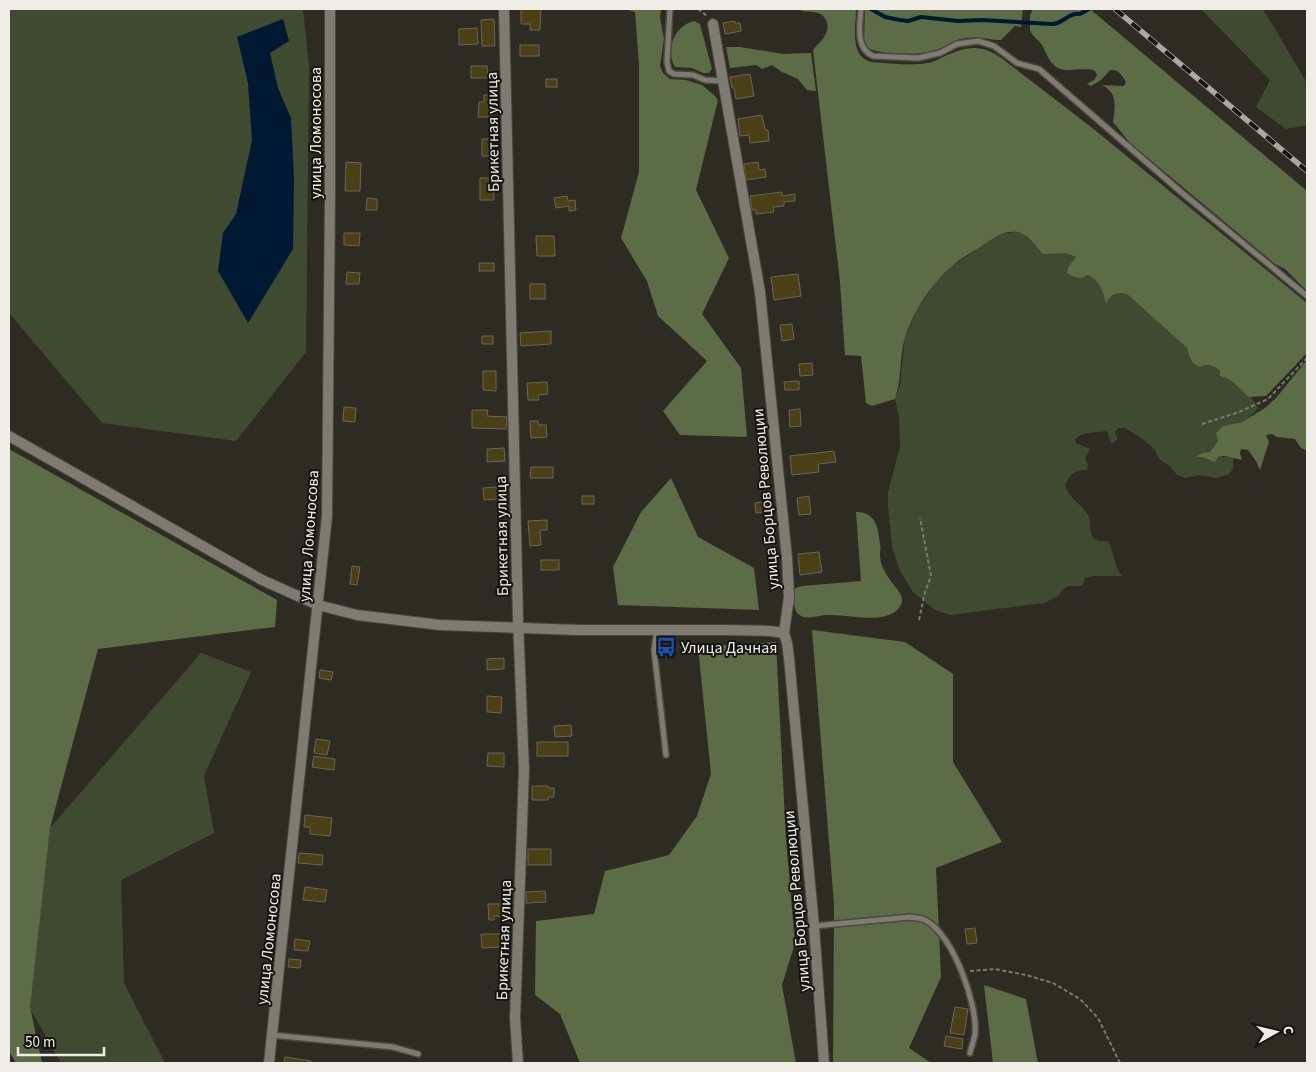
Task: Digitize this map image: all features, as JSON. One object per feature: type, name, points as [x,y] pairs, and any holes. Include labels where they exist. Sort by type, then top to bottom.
[{"type":"street","name":"улица Ломоносова","points":[[269,1063],[327,516],[330,9]]},
{"type":"street","name":"Брикетная улица","points":[[504,9],[524,770],[515,1018],[518,1063]]},
{"type":"street","name":"улица Борцов Революции","points":[[713,24],[760,292],[787,558],[789,597],[784,633],[789,658],[814,926],[824,1063]]},
{"type":"street","points":[[9,436],[262,580],[318,604],[357,615],[440,626],[723,630],[784,633]]},
{"type":"lane","points":[[670,9],[667,62],[669,72],[693,75],[705,80],[724,81]]},
{"type":"lane","points":[[861,9],[860,29],[862,48],[873,56],[918,58],[940,53],[957,44],[978,41],[994,46],[1017,63],[1039,69],[1174,186],[1307,296]]},
{"type":"lane","points":[[657,630],[654,650],[666,755]]},
{"type":"lane","points":[[814,926],[910,917],[925,920],[941,933],[962,971],[971,998],[975,1034],[970,1053]]},
{"type":"lane","points":[[272,1035],[393,1047],[418,1054]]},
{"type":"path","points":[[1202,424],[1239,412],[1268,399],[1307,358]]},
{"type":"path","points":[[919,620],[925,592],[932,576],[920,518]]},
{"type":"path","points":[[962,971],[994,968],[1053,983],[1080,999],[1098,1018],[1120,1063]]},
{"type":"green space","points":[[9,9],[303,9],[309,68],[306,352],[236,441],[102,423],[9,313]]},
{"type":"green space","points":[[624,9],[661,9],[660,18],[664,39],[660,66],[663,73],[670,79],[686,80],[702,85],[718,100],[696,190],[729,258],[702,314],[741,368],[747,437],[680,435],[663,411],[707,361],[658,316],[647,281],[621,238],[639,172],[639,65],[635,12]]},
{"type":"green space","points":[[798,9],[856,9],[855,40],[859,54],[871,62],[925,63],[970,48],[982,49],[1000,57],[1091,127],[1307,303],[1307,353],[1266,396],[1249,397],[1232,382],[1220,376],[1220,370],[1210,366],[1200,367],[1194,364],[1187,348],[1127,294],[1114,294],[1106,304],[1101,287],[1096,281],[1088,275],[1078,278],[1067,273],[1068,267],[1076,257],[1065,253],[1043,254],[1021,233],[1007,232],[961,259],[936,283],[917,309],[908,328],[895,399],[872,406],[866,403],[861,356],[845,355],[840,282],[813,50],[825,35],[827,24],[821,14]]},
{"type":"green space","points":[[865,9],[1023,9],[1021,27],[1015,26],[1001,40],[975,37],[966,38],[934,51],[909,54],[879,52],[865,46]]},
{"type":"green space","points":[[1033,9],[1090,9],[1307,191],[1307,291],[1285,269],[1275,264],[1130,143],[1113,122],[1115,105],[1113,96],[1102,85],[1124,86],[1126,82],[1120,73],[1116,70],[1110,70],[1101,80],[1091,86],[1087,84],[1094,80],[1097,75],[1095,71],[1085,69],[1068,70],[1058,68],[1052,63],[1042,45],[1030,30],[1030,15]]},
{"type":"green space","points":[[1201,9],[1263,9],[1307,83],[1307,125],[1286,129],[1256,107],[1270,80]]},
{"type":"green space","points":[[694,21],[700,24],[712,69],[709,73],[703,73],[692,68],[675,67],[672,60],[671,46],[673,40],[681,28]]},
{"type":"green space","points":[[726,47],[740,47],[783,54],[811,53],[816,91],[807,90],[798,79],[772,65],[762,69],[756,65],[730,68]]},
{"type":"green space","points":[[1016,232],[1023,234],[1043,253],[1065,253],[1076,257],[1068,267],[1068,273],[1078,278],[1088,275],[1096,280],[1107,303],[1115,294],[1127,294],[1187,348],[1190,359],[1200,367],[1208,365],[1220,370],[1220,376],[1242,389],[1258,408],[1242,421],[1223,426],[1218,441],[1210,452],[1202,453],[1197,457],[1233,457],[1233,469],[1229,474],[1216,478],[1199,475],[1185,478],[1177,475],[1171,467],[1159,459],[1155,450],[1144,440],[1125,428],[1116,430],[1115,434],[1118,439],[1111,444],[1108,433],[1105,431],[1078,437],[1075,440],[1076,443],[1090,449],[1086,457],[1087,470],[1073,473],[1065,485],[1070,495],[1089,517],[1091,533],[1094,538],[1099,541],[1108,541],[1117,568],[1122,576],[1093,576],[1085,578],[1082,586],[1068,586],[1058,596],[1044,603],[950,615],[935,610],[913,592],[900,571],[892,547],[888,492],[900,447],[899,417],[895,399],[900,385],[905,338],[916,312],[933,286],[951,267],[994,238]]},
{"type":"green space","points":[[1307,360],[1307,451],[1301,448],[1295,439],[1277,437],[1272,434],[1266,435],[1269,442],[1260,470],[1248,450],[1241,449],[1242,460],[1224,456],[1218,457],[1215,462],[1203,457],[1196,457],[1202,453],[1210,452],[1218,441],[1216,433],[1223,426],[1242,422],[1265,408],[1276,398]]},
{"type":"green space","points":[[9,449],[277,600],[275,627],[98,649],[50,828],[30,1007],[42,1063],[16,1063],[9,1051]]},
{"type":"green space","points":[[671,478],[698,537],[754,568],[759,610],[618,605],[613,567],[641,512]]},
{"type":"green space","points":[[856,512],[868,515],[877,526],[880,559],[888,577],[902,596],[901,605],[891,614],[875,618],[834,615],[801,616],[796,612],[794,605],[795,588],[861,581]]},
{"type":"green space","points":[[812,630],[905,642],[953,674],[953,762],[1002,842],[936,868],[941,977],[909,1048],[931,1063],[833,1063],[834,904]]},
{"type":"green space","points":[[776,642],[786,840],[795,943],[782,985],[796,1063],[580,1063],[560,1014],[535,995],[536,921],[594,914],[605,871],[669,855],[697,816],[711,774],[698,647]]},
{"type":"green space","points":[[201,653],[251,672],[204,776],[214,833],[121,880],[124,983],[165,1063],[61,1063],[28,1005],[50,828]]},
{"type":"green space","points":[[984,985],[1026,999],[1038,1063],[993,1063]]},
{"type":"water","points":[[283,19],[289,41],[270,53],[278,88],[291,118],[294,179],[293,249],[248,323],[218,271],[223,233],[236,214],[252,140],[248,83],[237,37]]},
{"type":"building","points":[[521,9],[541,9],[540,30],[530,30],[530,24],[521,24]]},
{"type":"building","points":[[494,19],[495,46],[482,46],[481,20]]},
{"type":"building","points":[[735,21],[735,23],[740,23],[741,31],[725,34],[723,23]]},
{"type":"building","points":[[477,28],[478,44],[459,45],[459,29]]},
{"type":"building","points":[[520,45],[539,45],[539,56],[520,56]]},
{"type":"building","points":[[471,66],[487,66],[488,78],[471,78]]},
{"type":"building","points":[[750,74],[754,96],[736,99],[730,77]]},
{"type":"building","points":[[546,79],[557,79],[557,87],[546,87]]},
{"type":"building","points":[[484,95],[497,95],[497,103],[491,103],[491,117],[478,117],[479,102],[484,102]]},
{"type":"building","points":[[762,115],[765,130],[768,130],[769,141],[750,143],[749,135],[740,136],[738,119]]},
{"type":"building","points":[[482,139],[493,139],[493,156],[482,156]]},
{"type":"building","points":[[346,162],[361,163],[360,191],[345,191]]},
{"type":"building","points":[[758,162],[759,170],[765,169],[766,177],[746,180],[744,164]]},
{"type":"building","points":[[480,178],[493,178],[494,200],[480,200]]},
{"type":"building","points":[[782,192],[782,196],[795,194],[795,201],[784,202],[784,206],[773,207],[774,212],[756,214],[756,210],[752,210],[750,196]]},
{"type":"building","points":[[567,196],[568,201],[575,200],[576,210],[569,211],[569,206],[556,208],[554,198]]},
{"type":"building","points":[[367,198],[377,199],[377,210],[366,210]]},
{"type":"building","points":[[344,233],[360,233],[359,246],[344,245]]},
{"type":"building","points":[[536,236],[554,236],[555,256],[537,256]]},
{"type":"building","points":[[479,263],[494,263],[494,271],[479,271]]},
{"type":"building","points":[[347,272],[360,273],[359,284],[346,284]]},
{"type":"building","points":[[798,274],[801,296],[774,300],[771,277]]},
{"type":"building","points":[[530,284],[545,284],[545,299],[530,299]]},
{"type":"building","points":[[792,324],[794,339],[782,341],[780,325]]},
{"type":"building","points":[[551,331],[551,344],[521,346],[520,333]]},
{"type":"building","points":[[482,336],[493,336],[493,344],[482,344]]},
{"type":"building","points":[[812,363],[813,375],[800,376],[799,364]]},
{"type":"building","points":[[483,371],[496,371],[496,391],[483,390]]},
{"type":"building","points":[[799,381],[799,390],[785,390],[784,382]]},
{"type":"building","points":[[547,382],[548,394],[538,395],[539,400],[528,400],[527,383]]},
{"type":"building","points":[[344,407],[356,408],[355,422],[343,421]]},
{"type":"building","points":[[800,409],[801,426],[790,427],[789,410]]},
{"type":"building","points":[[472,410],[488,410],[487,416],[507,417],[506,429],[472,428]]},
{"type":"building","points":[[530,421],[538,421],[538,425],[546,425],[547,437],[531,438]]},
{"type":"building","points":[[504,448],[505,461],[487,462],[487,449]]},
{"type":"building","points":[[834,451],[836,462],[818,464],[819,472],[792,475],[790,456]]},
{"type":"building","points":[[531,467],[553,467],[553,478],[530,478]]},
{"type":"building","points":[[497,487],[498,499],[484,500],[483,488]]},
{"type":"building","points":[[582,496],[594,496],[594,504],[582,504]]},
{"type":"building","points":[[809,496],[811,514],[799,515],[797,498]]},
{"type":"building","points":[[770,501],[771,511],[756,513],[755,503]]},
{"type":"building","points":[[547,520],[547,530],[540,530],[541,545],[530,546],[528,521]]},
{"type":"building","points":[[819,552],[822,572],[800,575],[798,554]]},
{"type":"building","points":[[541,560],[559,560],[559,570],[541,570]]},
{"type":"building","points":[[352,566],[360,567],[357,585],[350,584]]},
{"type":"building","points":[[504,658],[504,669],[487,670],[487,659]]},
{"type":"building","points":[[320,670],[333,672],[331,680],[319,678]]},
{"type":"building","points":[[487,696],[502,697],[501,713],[487,712]]},
{"type":"building","points":[[571,725],[572,736],[555,737],[554,726]]},
{"type":"building","points":[[316,739],[330,741],[327,755],[314,753]]},
{"type":"building","points":[[537,742],[568,742],[568,756],[537,756]]},
{"type":"building","points":[[488,753],[504,753],[504,767],[487,766]]},
{"type":"building","points":[[314,756],[335,759],[334,770],[312,767]]},
{"type":"building","points":[[532,786],[554,788],[554,797],[548,797],[548,800],[532,800]]},
{"type":"building","points":[[305,815],[332,818],[330,836],[310,834],[310,827],[304,827]]},
{"type":"building","points":[[528,849],[551,849],[551,865],[528,865]]},
{"type":"building","points":[[299,853],[323,855],[322,865],[298,863]]},
{"type":"building","points":[[305,887],[327,890],[325,902],[303,900]]},
{"type":"building","points":[[545,891],[546,902],[526,903],[526,892]]},
{"type":"building","points":[[488,904],[502,904],[503,916],[494,916],[494,920],[489,920]]},
{"type":"building","points":[[975,928],[977,943],[967,944],[965,929]]},
{"type":"building","points":[[481,934],[503,934],[504,947],[482,948]]},
{"type":"building","points":[[295,939],[310,941],[308,951],[294,950]]},
{"type":"building","points":[[289,959],[301,960],[300,968],[288,967]]},
{"type":"building","points":[[955,1007],[968,1009],[964,1035],[950,1033]]},
{"type":"building","points":[[946,1036],[963,1039],[962,1049],[944,1046]]},
{"type":"building","points":[[285,1057],[311,1061],[311,1063],[284,1063]]},
{"type":"waterway","points":[[871,9],[885,17],[908,21],[921,17],[958,21],[982,20],[1052,24],[1089,9]]},
{"type":"railway","points":[[1115,9],[1307,171]]},
{"type":"place","name":"Улица Дачная","points":[[666,647]]}]
